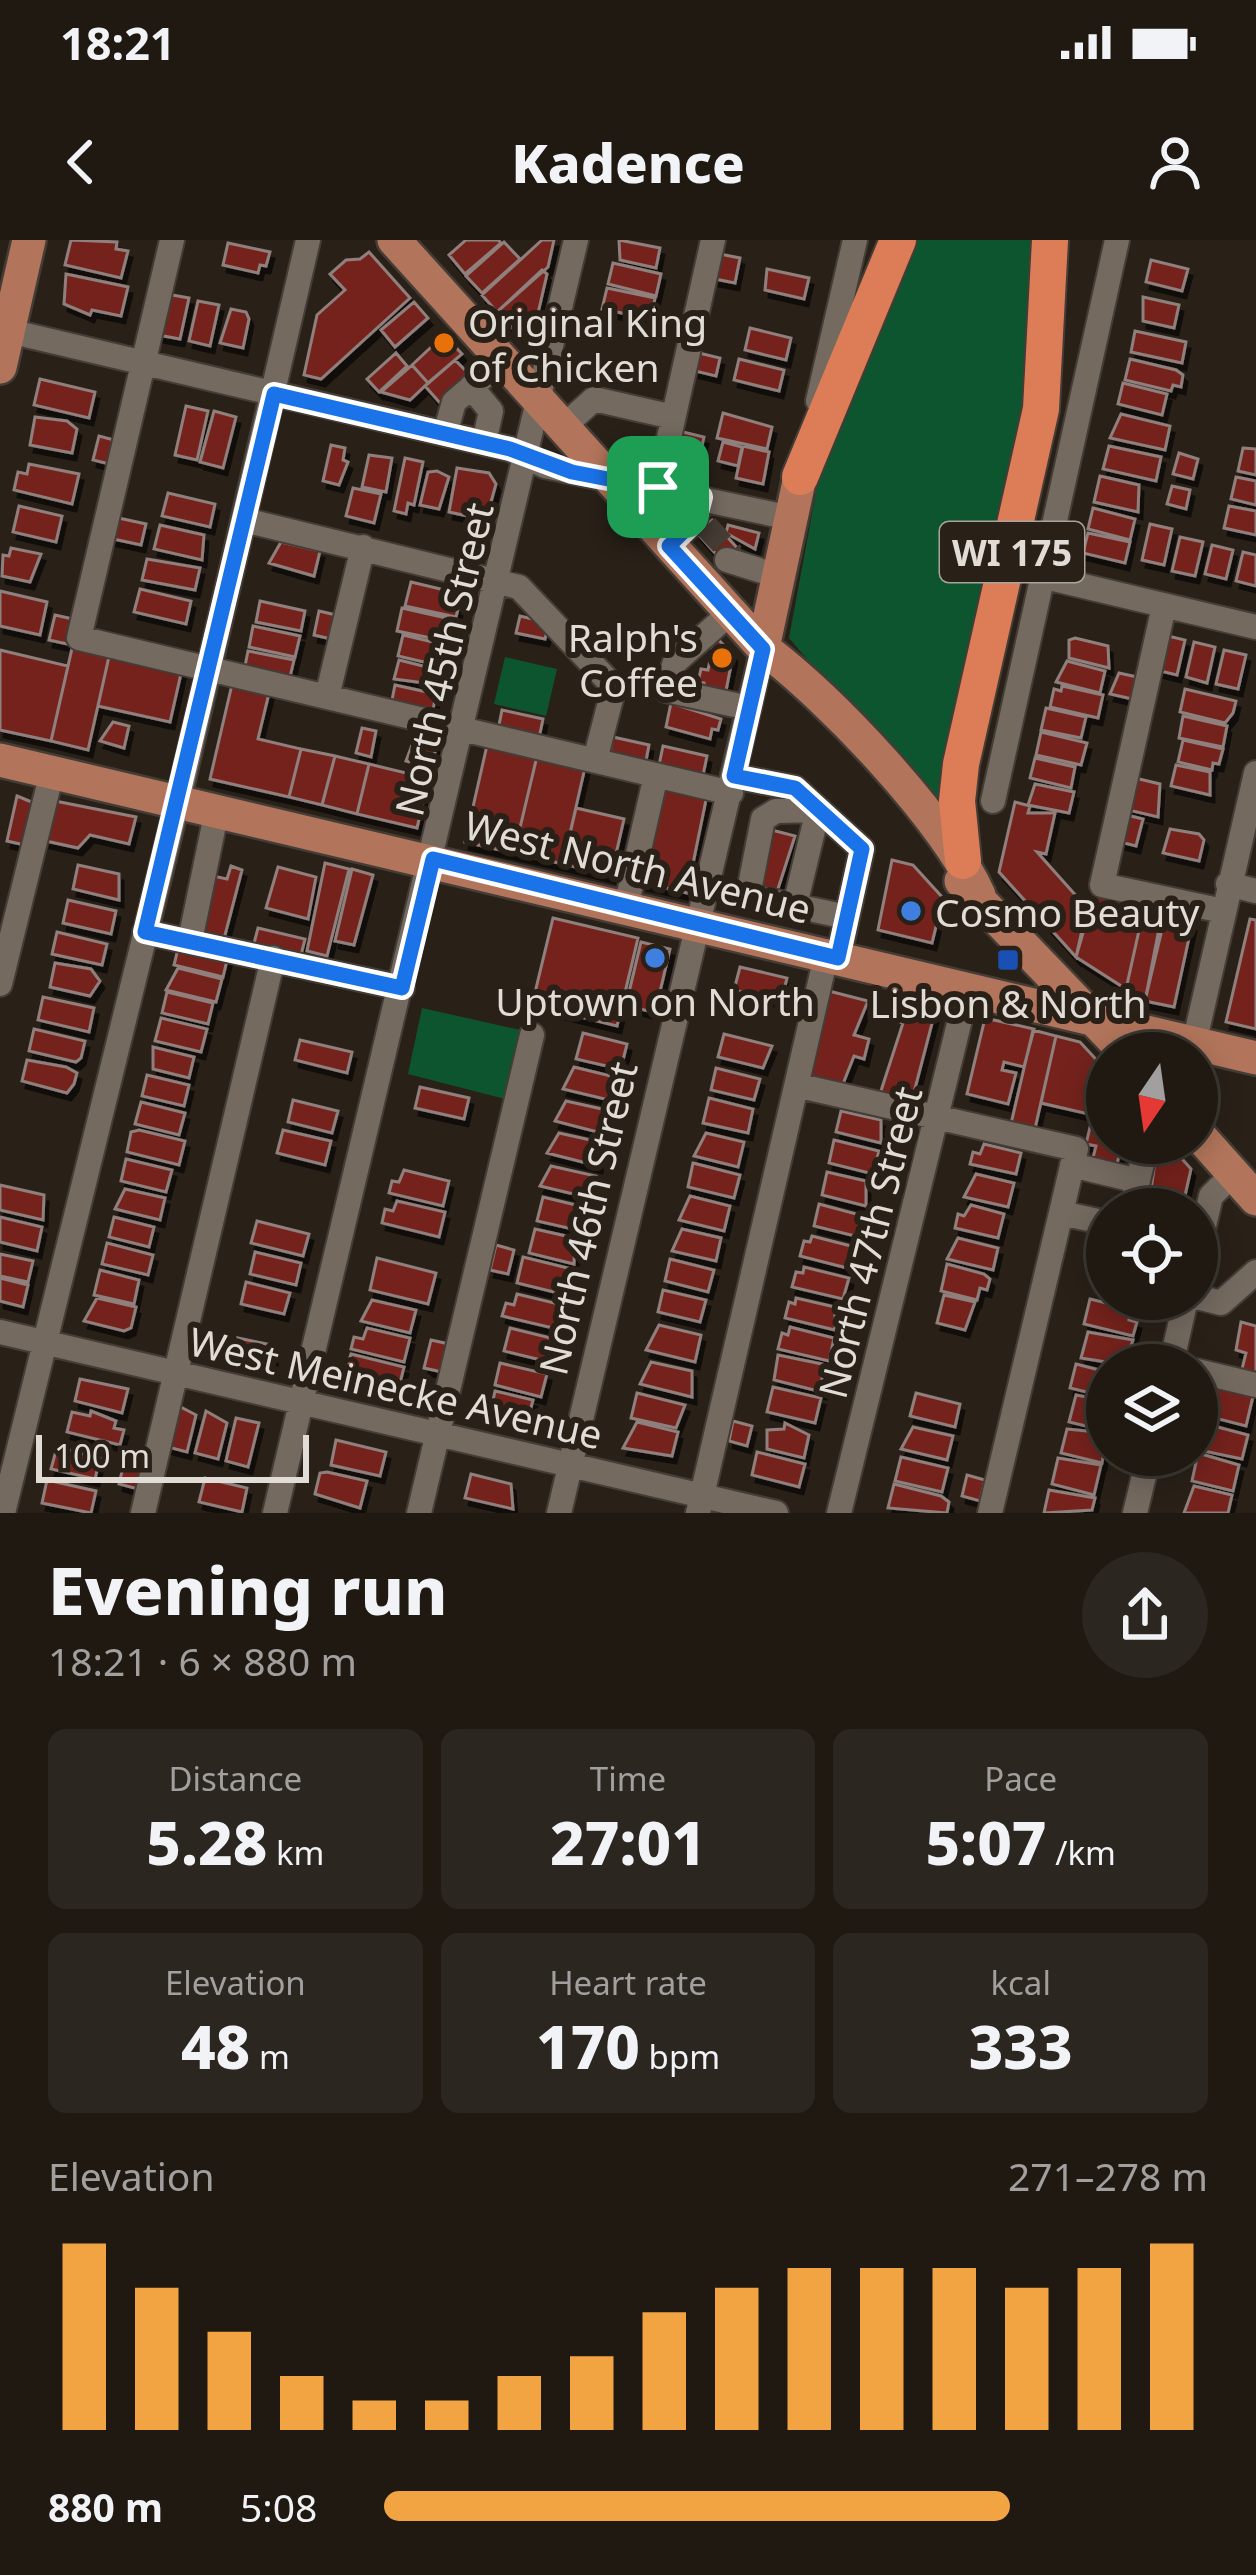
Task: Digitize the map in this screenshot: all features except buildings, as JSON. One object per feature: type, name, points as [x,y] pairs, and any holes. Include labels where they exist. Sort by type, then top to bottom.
[{"type":"highway","points":[[800,478],[898,240]]},
{"type":"highway","name":"WI 175","points":[[963,861],[957,801],[961,764],[1041,409],[1050,240]]},
{"type":"main road","points":[[0,367],[4,330],[28,240]]},
{"type":"main road","points":[[394,240],[763,649],[803,679],[963,861]]},
{"type":"main road","name":"North 46th Street","points":[[763,649],[800,478]]},
{"type":"main road","name":"WI 175","points":[[763,649],[784,692],[928,854],[979,896],[1107,1032]]},
{"type":"main road","name":"West North Avenue","points":[[0,760],[1150,1032]]},
{"type":"main road","name":"WI 175","points":[[963,861],[979,896]]},
{"type":"main road","name":"West North Avenue","points":[[1218,1049],[1256,1058]]},
{"type":"main road","points":[[1218,1157],[1256,1199]]},
{"type":"street","points":[[172,240],[79,638],[656,775],[795,788],[862,849],[700,1504]]},
{"type":"street","points":[[3,1513],[178,801],[308,240]]},
{"type":"street","name":"North 45th Street","points":[[275,1513],[528,458],[551,416],[576,240]]},
{"type":"street","points":[[658,487],[713,240]]},
{"type":"street","name":"North 46th Street","points":[[800,478],[855,240]]},
{"type":"street","points":[[993,801],[1117,240]]},
{"type":"street","points":[[4,330],[484,442],[572,472],[658,487],[701,519],[791,518]]},
{"type":"street","points":[[446,434],[454,402],[502,361]]},
{"type":"street","points":[[471,387],[491,411],[484,442]]},
{"type":"street","points":[[551,416],[594,399],[674,417]]},
{"type":"street","points":[[669,546],[701,519]]},
{"type":"street","points":[[244,520],[519,587],[614,687],[595,760]]},
{"type":"street","points":[[327,697],[363,548]]},
{"type":"street","points":[[749,708],[666,690],[674,662],[721,603],[733,561],[778,577]]},
{"type":"street","points":[[1041,576],[1256,627]]},
{"type":"street","points":[[1165,606],[1102,885],[1225,898],[1256,891]]},
{"type":"street","name":"North 46th Street","points":[[559,1513],[763,649]]},
{"type":"street","points":[[0,983],[52,772]]},
{"type":"street","points":[[1197,1032],[1256,772]]},
{"type":"street","points":[[626,907],[656,775]]},
{"type":"street","points":[[191,931],[217,810]]},
{"type":"street","points":[[795,905],[818,810]]},
{"type":"street","points":[[818,810],[776,811],[763,819],[746,887],[748,896],[848,916]]},
{"type":"street","points":[[167,843],[207,852]]},
{"type":"street","points":[[145,932],[402,988]]},
{"type":"street","points":[[143,1513],[273,958]]},
{"type":"street","name":"North 47th Street","points":[[839,1513],[968,987]]},
{"type":"street","points":[[419,1513],[532,1035]]},
{"type":"street","points":[[800,1086],[1076,1149],[991,1513]]},
{"type":"street","points":[[1136,1188],[1142,1164]]},
{"type":"street","points":[[1072,1166],[1138,1181]]},
{"type":"street","points":[[1218,1189],[1233,1174]]},
{"type":"street","points":[[1061,1213],[1086,1218]]},
{"type":"street","points":[[1218,1302],[1256,1272]]},
{"type":"street","name":"West Meinecke Avenue","points":[[0,1332],[571,1465],[700,1504],[776,1513]]},
{"type":"street","points":[[1218,1376],[1256,1385]]},
{"type":"street","points":[[1135,1513],[1144,1476]]},
{"type":"green space","points":[[914,240],[1033,240],[1029,398],[950,829],[789,638],[821,465]]},
{"type":"green space","points":[[505,657],[557,669],[546,716],[494,704]]},
{"type":"green space","points":[[422,1008],[525,1031],[509,1100],[408,1074]]},
{"type":"tunnel","points":[[706,526],[733,555]]},
{"type":"place","name":"Original King of Chicken","points":[[444,343]]},
{"type":"place","name":"Ralph's Coffee","points":[[722,658]]},
{"type":"place","name":"Cosmo Beauty","points":[[911,911]]},
{"type":"place","name":"Uptown on North","points":[[655,958]]},
{"type":"place","name":"Lisbon & North","points":[[1008,960]]},
{"type":"route","points":[[274,394],[510,449],[545,466],[658,487],[701,497],[695,520],[669,546],[763,649],[734,776],[795,788],[862,849],[838,958],[433,859],[402,988],[145,932],[274,394]]}]
